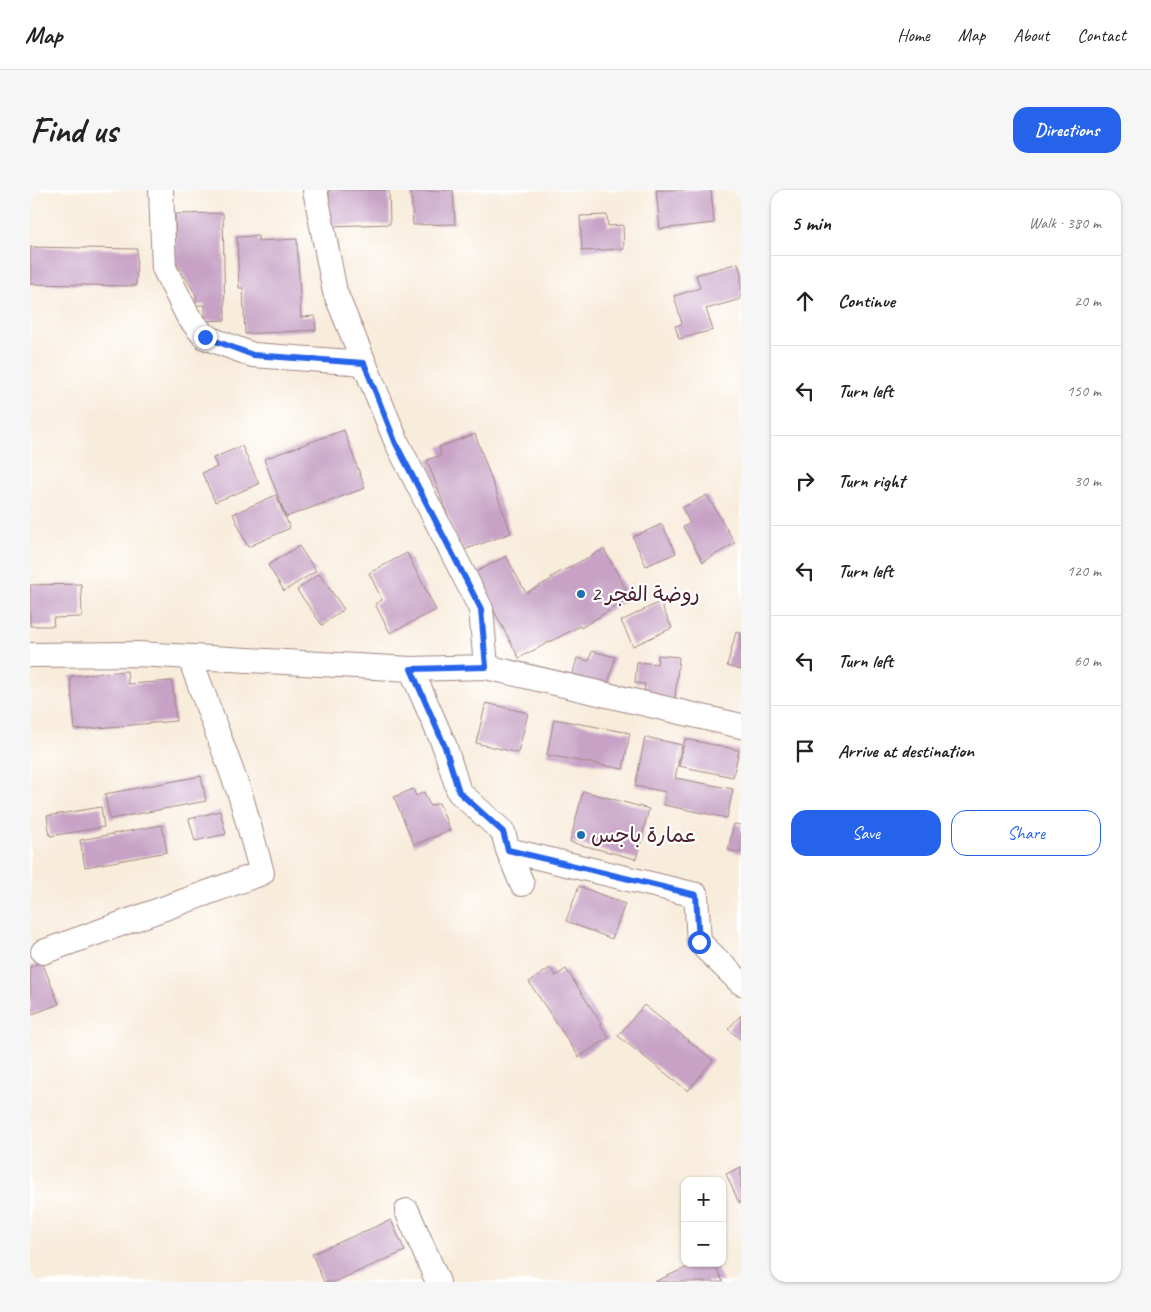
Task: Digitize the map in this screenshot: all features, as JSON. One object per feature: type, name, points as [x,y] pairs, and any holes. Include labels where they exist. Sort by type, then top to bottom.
[{"type":"street","points":[[161,190],[164,268],[188,316],[205,337],[253,355],[364,363]]},
{"type":"street","points":[[316,190],[335,292],[396,444],[481,609],[486,667]]},
{"type":"street","points":[[30,655],[137,654],[411,669],[486,667],[741,726]]},
{"type":"street","points":[[43,952],[262,873],[241,797],[190,658]]},
{"type":"street","points":[[411,669],[445,747],[459,792],[503,832],[522,884]]},
{"type":"street","points":[[508,850],[696,895],[699,942],[741,983]]},
{"type":"street","points":[[407,1211],[438,1282]]},
{"type":"building","points":[[329,190],[389,190],[390,224],[330,226]]},
{"type":"building","points":[[453,190],[455,224],[413,225],[411,192]]},
{"type":"building","points":[[656,190],[711,190],[714,223],[660,229]]},
{"type":"building","points":[[223,213],[225,320],[205,321],[205,305],[196,305],[196,295],[176,262],[175,214]]},
{"type":"building","points":[[607,215],[608,226],[623,225],[624,249],[582,251],[580,216]]},
{"type":"building","points":[[258,236],[258,241],[297,239],[301,317],[315,316],[316,330],[245,334],[243,288],[239,288],[237,237]]},
{"type":"building","points":[[30,247],[137,249],[136,286],[30,284]]},
{"type":"building","points":[[738,263],[741,273],[741,299],[706,309],[713,330],[679,339],[675,326],[682,324],[674,296],[700,288],[696,275]]},
{"type":"building","points":[[344,430],[365,488],[286,517],[264,459]]},
{"type":"building","points":[[475,434],[511,533],[461,551],[427,460],[441,455],[439,447]]},
{"type":"building","points":[[242,446],[259,484],[215,502],[202,473],[217,467],[213,458]]},
{"type":"building","points":[[276,495],[290,528],[248,547],[233,514]]},
{"type":"building","points":[[707,495],[735,543],[703,562],[683,527],[690,523],[682,508]]},
{"type":"building","points":[[662,524],[676,553],[646,566],[633,537]]},
{"type":"building","points":[[299,546],[316,571],[284,591],[268,565]]},
{"type":"building","points":[[604,549],[631,599],[581,628],[580,626],[519,658],[474,573],[506,556],[526,593],[552,579],[551,577]]},
{"type":"building","points":[[407,553],[436,610],[390,633],[375,604],[382,600],[369,573]]},
{"type":"building","points":[[319,574],[344,609],[322,625],[297,590]]},
{"type":"building","points":[[81,584],[82,617],[53,618],[54,626],[30,626],[30,585]]},
{"type":"building","points":[[660,602],[672,628],[633,646],[621,621]]},
{"type":"building","points":[[736,632],[741,633],[741,670],[727,666]]},
{"type":"building","points":[[592,651],[615,657],[607,690],[571,681],[577,658],[589,661]]},
{"type":"building","points":[[658,655],[679,657],[675,698],[644,695],[645,684],[635,683],[637,662],[657,664]]},
{"type":"building","points":[[127,671],[128,684],[172,681],[176,721],[75,730],[70,676]]},
{"type":"building","points":[[486,703],[528,713],[518,753],[476,743]]},
{"type":"building","points":[[554,719],[630,733],[623,769],[547,755]]},
{"type":"building","points":[[645,737],[682,745],[675,778],[733,789],[727,818],[664,805],[666,792],[635,786]]},
{"type":"building","points":[[685,739],[739,750],[733,777],[679,766]]},
{"type":"building","points":[[201,776],[206,801],[110,819],[105,794]]},
{"type":"building","points":[[413,789],[416,796],[424,792],[430,806],[439,803],[450,830],[414,845],[394,797]]},
{"type":"building","points":[[583,791],[649,809],[636,859],[570,842]]},
{"type":"building","points":[[101,807],[104,827],[50,836],[47,816]]},
{"type":"building","points":[[220,811],[226,834],[195,841],[189,819]]},
{"type":"building","points":[[734,824],[741,825],[741,853],[728,850]]},
{"type":"building","points":[[162,825],[167,852],[85,867],[80,840]]},
{"type":"building","points":[[579,886],[625,904],[612,939],[566,921]]},
{"type":"building","points":[[42,962],[59,1004],[30,1015],[30,967]]},
{"type":"building","points":[[550,968],[556,976],[566,969],[609,1038],[579,1057],[529,982]]},
{"type":"building","points":[[644,1005],[713,1060],[688,1091],[618,1036]]},
{"type":"building","points":[[741,1015],[741,1040],[728,1029]]},
{"type":"building","points":[[741,1167],[741,1202],[739,1203],[726,1174]]},
{"type":"building","points":[[391,1220],[405,1251],[334,1282],[324,1282],[312,1254]]},
{"type":"building","points":[[688,1267],[716,1267],[723,1282],[654,1282]]},
{"type":"place","name":"روضة الفجر 2","points":[[581,594]]},
{"type":"place","name":"عمارة باجس","points":[[581,835]]},
{"type":"route","points":[[205,337],[253,355],[364,363],[396,444],[481,609],[486,667],[411,669],[445,747],[459,792],[503,832],[508,850],[696,895],[699,942]]}]
